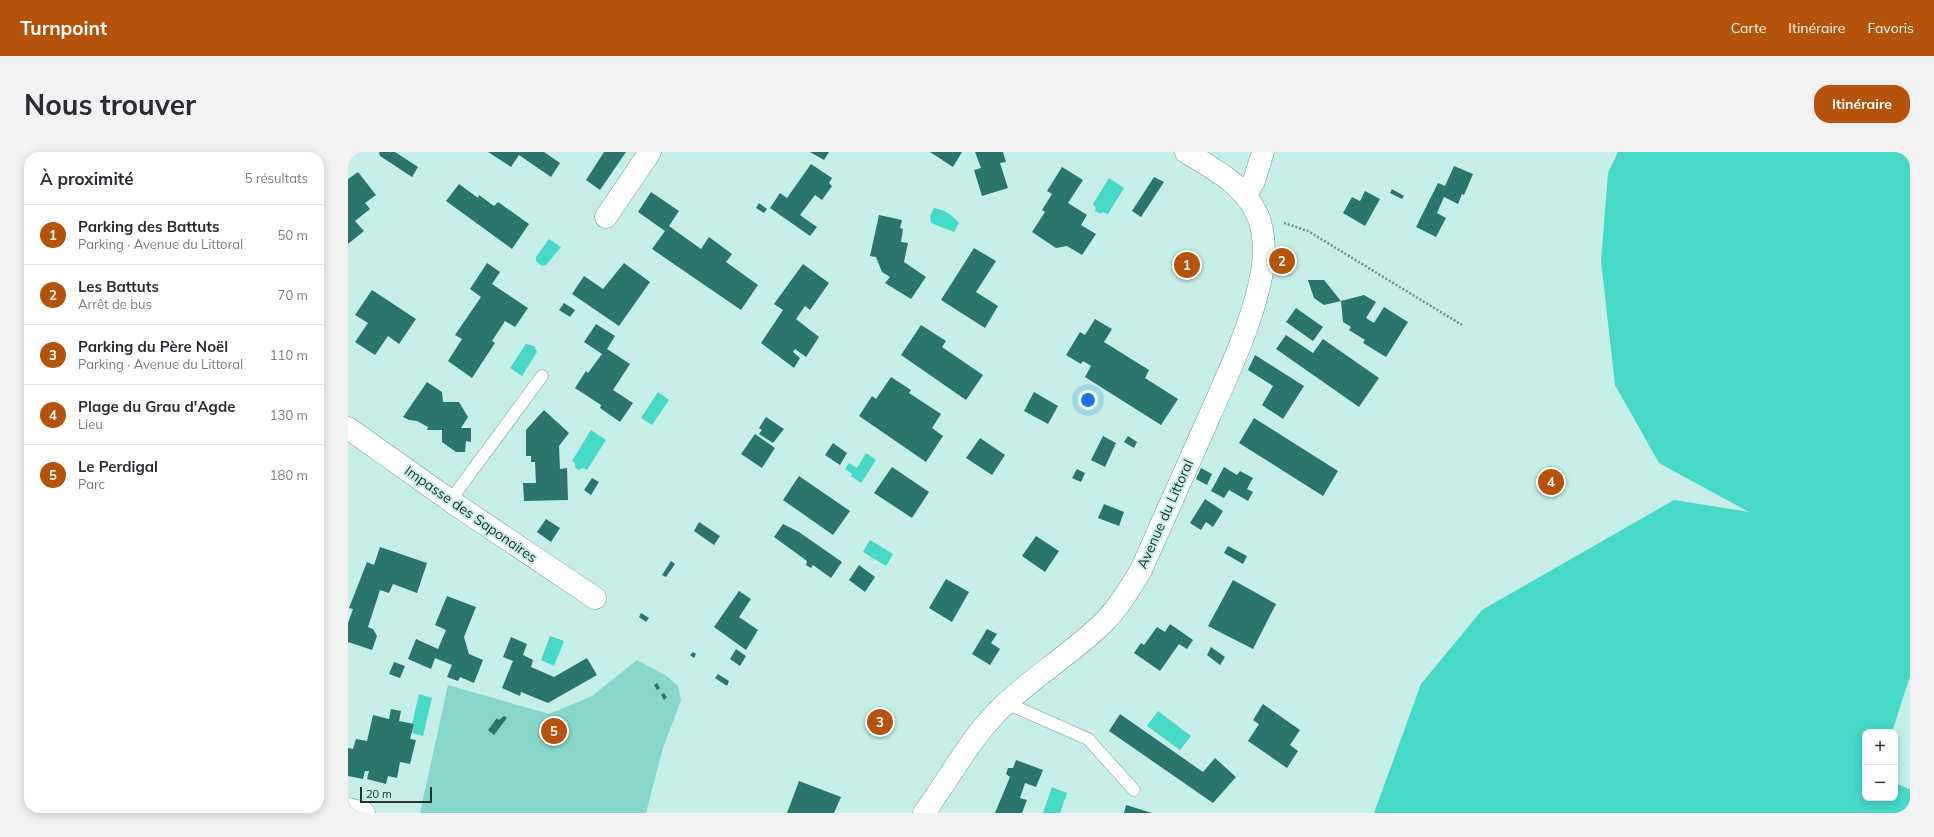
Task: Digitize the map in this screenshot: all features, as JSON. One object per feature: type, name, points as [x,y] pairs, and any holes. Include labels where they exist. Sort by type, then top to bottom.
[{"type":"street","points":[[606,217],[650,152]]},
{"type":"street","name":"Avenue du Littoral","points":[[924,813],[955,754],[996,712],[1028,683],[1083,642],[1105,620],[1125,596],[1141,570],[1228,374],[1256,298],[1262,271],[1263,246],[1260,223],[1257,213],[1245,195],[1229,179],[1186,152]]},
{"type":"street","points":[[1245,195],[1254,181],[1263,152]]},
{"type":"street","name":"Impasse des Saponaires","points":[[348,428],[450,500],[594,598]]},
{"type":"street","points":[[348,809],[364,813]]},
{"type":"lane","points":[[450,500],[542,376]]},
{"type":"lane","points":[[1006,703],[1088,739],[1134,790]]},
{"type":"path","points":[[1260,223],[1285,223],[1308,231],[1462,325]]},
{"type":"shaded area","points":[[1618,152],[1910,152],[1910,813],[1374,813],[1421,684],[1482,610],[1674,500],[1749,512],[1659,463],[1615,385],[1601,261],[1608,173]]},
{"type":"shaded area","points":[[1109,178],[1124,188],[1108,214],[1102,212],[1101,214],[1095,211],[1096,208],[1093,204]]},
{"type":"shaded area","points":[[934,208],[948,213],[959,223],[954,232],[931,223],[930,216]]},
{"type":"shaded area","points":[[549,239],[561,247],[546,265],[542,266],[536,261],[536,257]]},
{"type":"shaded area","points":[[526,344],[534,346],[537,352],[522,376],[510,368]]},
{"type":"shaded area","points":[[658,392],[669,400],[652,425],[641,418]]},
{"type":"shaded area","points":[[591,430],[606,440],[587,470],[583,468],[578,470],[575,467],[575,463],[572,461]]},
{"type":"shaded area","points":[[866,453],[876,460],[861,483],[851,476],[852,474],[845,469],[849,463],[857,468]]},
{"type":"shaded area","points":[[870,540],[893,554],[886,566],[863,552]]},
{"type":"shaded area","points":[[550,636],[564,641],[554,666],[541,660]]},
{"type":"shaded area","points":[[637,660],[668,677],[678,686],[681,700],[663,748],[646,813],[420,813],[448,685],[549,714],[592,696]]},
{"type":"shaded area","points":[[419,694],[432,698],[423,736],[412,733],[414,725],[412,724]]},
{"type":"shaded area","points":[[1158,711],[1191,736],[1180,750],[1147,726]]},
{"type":"shaded area","points":[[1052,787],[1067,793],[1060,813],[1043,813]]},
{"type":"pier","points":[[1910,676],[1910,789],[1898,784],[1898,729],[1893,729]]},
{"type":"building","points":[[379,152],[395,152],[418,167],[412,177],[380,156]]},
{"type":"building","points":[[488,152],[544,152],[560,163],[551,177],[519,155],[511,167]]},
{"type":"building","points":[[604,152],[626,152],[600,190],[586,180]]},
{"type":"building","points":[[810,152],[829,152],[824,160]]},
{"type":"building","points":[[930,152],[962,152],[953,167]]},
{"type":"building","points":[[975,152],[1003,152],[1006,162],[1000,163],[1008,188],[982,196],[974,170],[981,168]]},
{"type":"building","points":[[811,164],[832,178],[829,183],[832,186],[822,200],[815,195],[800,215],[817,227],[810,236],[770,208],[780,193],[787,198]]},
{"type":"building","points":[[1454,166],[1473,174],[1464,195],[1462,194],[1458,204],[1444,197],[1437,213],[1446,218],[1436,237],[1416,227],[1438,183],[1445,186]]},
{"type":"building","points":[[1062,167],[1083,180],[1068,203],[1087,215],[1081,225],[1096,234],[1082,255],[1067,246],[1056,248],[1032,232],[1045,212],[1042,210],[1052,194],[1047,191]]},
{"type":"building","points":[[358,172],[376,195],[365,203],[370,209],[355,221],[364,231],[348,244],[348,179]]},
{"type":"building","points":[[1154,177],[1164,182],[1141,217],[1132,211]]},
{"type":"building","points":[[459,184],[478,198],[479,195],[494,206],[498,202],[529,224],[512,249],[446,201]]},
{"type":"building","points":[[1392,189],[1404,196],[1402,199],[1390,193]]},
{"type":"building","points":[[1365,191],[1380,199],[1365,226],[1343,213],[1352,197],[1360,201]]},
{"type":"building","points":[[651,192],[679,211],[669,226],[701,249],[709,237],[732,254],[726,262],[758,285],[741,310],[652,249],[665,231],[638,212]]},
{"type":"building","points":[[759,203],[767,209],[764,213],[756,208]]},
{"type":"building","points":[[879,215],[902,220],[900,228],[903,229],[901,242],[908,243],[904,262],[926,277],[911,299],[885,283],[890,277],[882,272],[876,257],[870,256]]},
{"type":"building","points":[[974,248],[996,261],[976,292],[998,306],[985,328],[941,300]]},
{"type":"building","points":[[487,263],[500,272],[492,284],[528,308],[515,327],[505,321],[492,341],[495,343],[472,378],[448,361],[462,339],[455,335],[481,297],[470,289]]},
{"type":"building","points":[[624,263],[650,282],[619,326],[572,294],[584,276],[603,289]]},
{"type":"building","points":[[803,264],[829,283],[810,310],[805,306],[796,319],[819,337],[806,357],[795,349],[793,352],[800,358],[794,368],[761,343],[783,310],[774,304]]},
{"type":"building","points":[[1308,280],[1324,280],[1341,301],[1324,305],[1314,298]]},
{"type":"building","points":[[372,290],[416,319],[399,344],[388,336],[375,355],[355,342],[368,323],[355,315]]},
{"type":"building","points":[[1364,295],[1376,302],[1366,318],[1374,323],[1384,307],[1408,322],[1386,357],[1363,343],[1365,340],[1349,330],[1351,327],[1343,322],[1341,301]]},
{"type":"building","points":[[564,303],[575,310],[570,317],[559,310]]},
{"type":"building","points":[[1296,308],[1323,327],[1313,341],[1286,322]]},
{"type":"building","points":[[1095,319],[1112,329],[1104,342],[1149,370],[1145,378],[1178,399],[1161,425],[1085,377],[1091,366],[1083,361],[1081,364],[1066,355],[1080,332],[1085,335]]},
{"type":"building","points":[[596,324],[615,336],[607,349],[630,364],[613,390],[633,403],[620,422],[600,408],[601,405],[575,388],[586,371],[588,373],[602,354],[584,342]]},
{"type":"building","points":[[921,325],[946,341],[942,347],[983,375],[966,400],[901,355]]},
{"type":"building","points":[[1286,335],[1313,353],[1323,339],[1379,378],[1359,407],[1276,349]]},
{"type":"building","points":[[1255,355],[1304,386],[1283,419],[1262,405],[1273,386],[1248,370]]},
{"type":"building","points":[[891,377],[911,390],[909,393],[941,414],[932,428],[943,436],[926,462],[859,416],[872,396],[876,399]]},
{"type":"building","points":[[427,382],[442,392],[443,402],[459,402],[468,417],[461,428],[471,428],[471,442],[466,441],[465,452],[456,452],[442,442],[442,430],[427,430],[428,427],[417,421],[409,420],[403,417]]},
{"type":"building","points":[[1034,392],[1058,406],[1048,424],[1024,411]]},
{"type":"building","points":[[544,410],[569,433],[559,446],[560,469],[567,468],[568,500],[524,501],[523,483],[536,483],[535,462],[531,462],[531,456],[526,456],[526,430]]},
{"type":"building","points":[[766,417],[784,429],[773,443],[759,434],[762,430],[759,428]]},
{"type":"building","points":[[1254,418],[1338,471],[1323,496],[1239,443]]},
{"type":"building","points":[[755,434],[775,448],[762,468],[741,454]]},
{"type":"building","points":[[1103,436],[1116,443],[1105,467],[1091,460]]},
{"type":"building","points":[[1128,436],[1137,442],[1134,448],[1124,442]]},
{"type":"building","points":[[980,438],[1005,455],[992,475],[966,458]]},
{"type":"building","points":[[833,443],[847,453],[840,465],[825,455]]},
{"type":"building","points":[[892,467],[929,492],[912,518],[874,493]]},
{"type":"building","points":[[1224,467],[1237,475],[1240,471],[1253,478],[1247,489],[1253,492],[1248,501],[1229,490],[1224,498],[1211,491]]},
{"type":"building","points":[[1201,468],[1212,474],[1207,485],[1196,479]]},
{"type":"building","points":[[1077,469],[1085,473],[1081,482],[1072,478]]},
{"type":"building","points":[[799,476],[850,511],[833,535],[783,500]]},
{"type":"building","points":[[592,478],[599,482],[591,495],[584,490]]},
{"type":"building","points":[[1205,499],[1223,511],[1213,527],[1206,522],[1201,530],[1190,523]]},
{"type":"building","points":[[1104,504],[1124,512],[1119,526],[1098,518]]},
{"type":"building","points":[[546,519],[560,528],[551,542],[537,532]]},
{"type":"building","points":[[699,522],[720,536],[714,545],[694,531]]},
{"type":"building","points":[[783,524],[799,532],[842,562],[831,578],[813,565],[811,568],[806,565],[807,561],[774,537]]},
{"type":"building","points":[[1036,536],[1059,551],[1045,572],[1022,556]]},
{"type":"building","points":[[1228,546],[1247,556],[1243,564],[1224,553]]},
{"type":"building","points":[[380,547],[427,563],[417,593],[393,584],[389,593],[380,590],[368,627],[373,629],[377,636],[372,650],[348,642],[348,623],[353,609],[349,608],[367,562],[374,565]]},
{"type":"building","points":[[671,561],[675,564],[666,577],[662,575]]},
{"type":"building","points":[[859,565],[875,577],[865,592],[849,580]]},
{"type":"building","points":[[946,579],[969,592],[952,622],[929,608]]},
{"type":"building","points":[[1233,580],[1276,604],[1253,649],[1208,626]]},
{"type":"building","points":[[739,591],[751,599],[739,617],[758,630],[746,650],[714,627]]},
{"type":"building","points":[[447,596],[476,607],[464,637],[469,654],[483,660],[474,683],[460,677],[458,681],[447,677],[452,665],[435,658],[431,669],[408,659],[416,639],[438,649],[446,630],[435,625]]},
{"type":"building","points":[[641,613],[649,618],[646,622],[639,617]]},
{"type":"building","points":[[1170,624],[1193,640],[1187,649],[1179,644],[1160,671],[1134,653],[1141,643],[1144,645],[1157,627],[1165,632]]},
{"type":"building","points":[[987,629],[997,634],[991,643],[1000,649],[990,665],[972,654]]},
{"type":"building","points":[[511,637],[527,644],[523,655],[533,660],[531,667],[554,677],[587,658],[597,675],[548,703],[521,692],[520,696],[502,688],[513,661],[503,657]]},
{"type":"building","points":[[1211,647],[1225,657],[1220,665],[1207,655]]},
{"type":"building","points":[[736,649],[746,656],[740,666],[730,659]]},
{"type":"building","points":[[693,652],[696,654],[694,658],[690,655]]},
{"type":"building","points":[[394,662],[405,666],[400,678],[389,674]]},
{"type":"building","points":[[718,674],[729,681],[727,686],[715,678]]},
{"type":"building","points":[[657,683],[660,688],[657,690],[654,685]]},
{"type":"building","points":[[664,693],[667,697],[664,700],[661,695]]},
{"type":"building","points":[[1263,704],[1300,730],[1290,745],[1298,751],[1287,768],[1248,741],[1259,724],[1253,720]]},
{"type":"building","points":[[391,709],[401,711],[399,721],[414,724],[410,739],[416,740],[410,764],[400,762],[397,778],[388,776],[386,784],[367,779],[369,771],[365,771],[363,779],[348,776],[348,748],[353,749],[356,739],[367,741],[373,715],[389,719]]},
{"type":"building","points":[[1120,714],[1203,772],[1215,758],[1236,777],[1213,803],[1109,731]]},
{"type":"building","points":[[504,716],[507,718],[494,735],[488,730],[497,718],[499,720]]},
{"type":"building","points":[[1016,760],[1043,770],[1036,787],[1025,783],[1020,798],[1027,800],[1022,813],[995,813],[1010,777],[1006,774],[1008,768],[1013,768]]},
{"type":"building","points":[[799,781],[841,797],[834,813],[787,813]]},
{"type":"building","points":[[1126,805],[1152,813],[1124,813]]},
{"type":"place","name":"Les Battuts","points":[[1282,261]]},
{"type":"place","name":"Parking des Battuts","points":[[1187,265]]},
{"type":"place","name":"Plage du Grau d'Agde","points":[[1551,482]]},
{"type":"place","name":"Parking du Père Noël","points":[[880,722]]},
{"type":"place","name":"Le Perdigal","points":[[554,731]]}]
